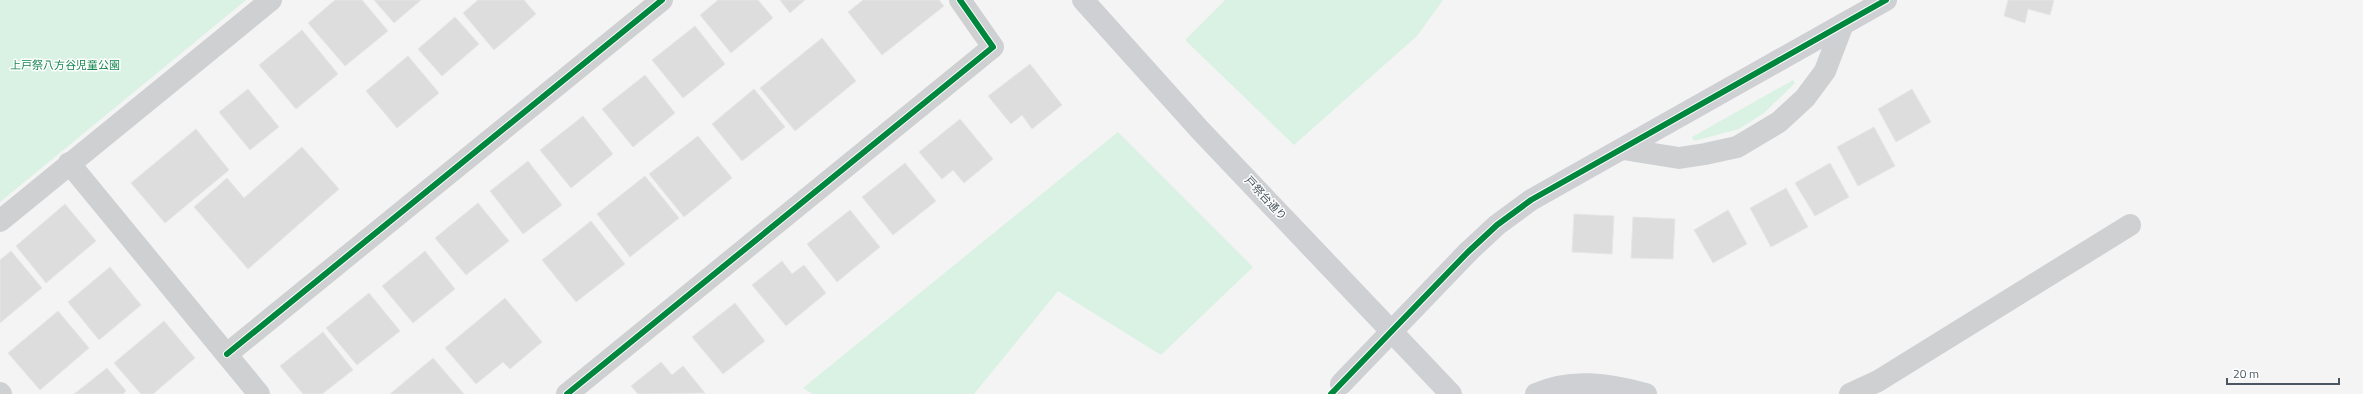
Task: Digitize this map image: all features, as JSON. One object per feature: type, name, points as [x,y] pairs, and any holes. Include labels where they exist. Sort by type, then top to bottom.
[{"type":"street","points":[[0,221],[69,163],[271,0]]},
{"type":"street","points":[[226,354],[662,0]]},
{"type":"street","points":[[567,394],[993,47],[960,0]]},
{"type":"street","name":"戸祭台通り","points":[[1084,0],[1200,130],[1451,394]]},
{"type":"street","points":[[1336,389],[1468,252],[1497,225],[1531,200],[1886,0]]},
{"type":"street","points":[[1623,149],[1679,158],[1737,146],[1749,140],[1779,122],[1804,98],[1825,72],[1843,24]]},
{"type":"street","points":[[69,163],[260,394]]},
{"type":"street","points":[[1850,394],[1878,382],[2130,225]]},
{"type":"street","points":[[1536,394],[1567,385],[1593,384],[1619,387],[1646,394]]},
{"type":"green space","name":"上戸祭八方谷児童公園","points":[[0,0],[246,0],[0,202]]},
{"type":"green space","points":[[1225,0],[1443,0],[1417,36],[1294,145],[1185,40]]},
{"type":"green space","points":[[1793,80],[1795,83],[1764,113],[1739,129],[1694,141],[1692,137]]},
{"type":"green space","points":[[1118,132],[1253,267],[1161,355],[1058,291],[974,394],[813,394],[803,388]]},
{"type":"building","points":[[335,0],[362,0],[388,31],[345,66],[308,23]]},
{"type":"building","points":[[374,0],[421,0],[394,23]]},
{"type":"building","points":[[478,0],[524,0],[536,14],[494,50],[463,13]]},
{"type":"building","points":[[718,0],[758,0],[773,18],[731,53],[700,15]]},
{"type":"building","points":[[780,0],[805,0],[790,13]]},
{"type":"building","points":[[863,0],[939,0],[944,6],[882,55],[848,12]]},
{"type":"building","points":[[2008,0],[2054,0],[2050,15],[2028,9],[2025,23],[2004,16]]},
{"type":"building","points":[[455,17],[479,44],[442,76],[418,49]]},
{"type":"building","points":[[695,26],[725,64],[683,98],[652,60]]},
{"type":"building","points":[[302,30],[338,74],[296,109],[259,65]]},
{"type":"building","points":[[822,38],[856,81],[795,131],[760,88]]},
{"type":"building","points":[[408,56],[439,93],[397,128],[366,91]]},
{"type":"building","points":[[1030,64],[1062,105],[1032,129],[1022,115],[1011,124],[988,96]]},
{"type":"building","points":[[645,75],[675,113],[633,147],[602,109]]},
{"type":"building","points":[[248,89],[279,127],[250,150],[219,112]]},
{"type":"building","points":[[754,89],[785,127],[742,161],[712,124]]},
{"type":"building","points":[[1912,89],[1931,122],[1896,142],[1878,109]]},
{"type":"building","points":[[583,116],[613,154],[571,188],[540,150]]},
{"type":"building","points":[[960,119],[993,159],[964,183],[953,170],[942,179],[919,152]]},
{"type":"building","points":[[1874,127],[1895,166],[1858,186],[1837,147]]},
{"type":"building","points":[[196,129],[229,170],[165,223],[131,183]]},
{"type":"building","points":[[698,136],[732,178],[684,217],[649,174]]},
{"type":"building","points":[[302,147],[339,189],[248,269],[194,207],[227,178],[244,198]]},
{"type":"building","points":[[528,161],[562,205],[523,234],[490,191]]},
{"type":"building","points":[[905,163],[936,201],[893,235],[862,197]]},
{"type":"building","points":[[1830,163],[1849,197],[1815,216],[1795,183]]},
{"type":"building","points":[[645,176],[679,218],[630,257],[597,214]]},
{"type":"building","points":[[1786,188],[1808,227],[1771,247],[1750,208]]},
{"type":"building","points":[[478,203],[509,241],[466,275],[435,238]]},
{"type":"building","points":[[65,204],[96,241],[46,283],[16,246]]},
{"type":"building","points":[[850,210],[880,247],[837,282],[807,244]]},
{"type":"building","points":[[1728,210],[1747,244],[1713,263],[1694,230]]},
{"type":"building","points":[[1574,214],[1614,216],[1612,254],[1572,252]]},
{"type":"building","points":[[1633,217],[1675,219],[1673,259],[1631,258]]},
{"type":"building","points":[[591,221],[625,264],[576,302],[542,260]]},
{"type":"building","points":[[11,251],[42,288],[0,323],[0,260]]},
{"type":"building","points":[[425,251],[455,289],[413,323],[382,286]]},
{"type":"building","points":[[782,261],[792,274],[804,265],[826,293],[786,326],[752,285]]},
{"type":"building","points":[[110,267],[141,305],[99,340],[68,302]]},
{"type":"building","points":[[369,293],[400,331],[357,365],[326,328]]},
{"type":"building","points":[[505,298],[542,342],[510,369],[503,362],[476,384],[445,348]]},
{"type":"building","points":[[735,303],[765,341],[723,374],[692,337]]},
{"type":"building","points":[[58,311],[89,348],[40,390],[8,353]]},
{"type":"building","points":[[164,321],[195,358],[153,394],[141,394],[114,363]]},
{"type":"building","points":[[323,332],[353,370],[322,394],[303,394],[280,366]]},
{"type":"building","points":[[433,358],[464,394],[390,394]]},
{"type":"building","points":[[661,362],[672,375],[683,366],[705,393],[638,394],[631,386]]},
{"type":"building","points":[[107,368],[126,391],[123,394],[74,394]]},
{"type":"cycle path","points":[[227,354],[662,0]]},
{"type":"cycle path","points":[[567,394],[993,47],[960,0]]},
{"type":"cycle path","points":[[1331,394],[1468,252],[1497,225],[1531,200],[1886,0]]}]
